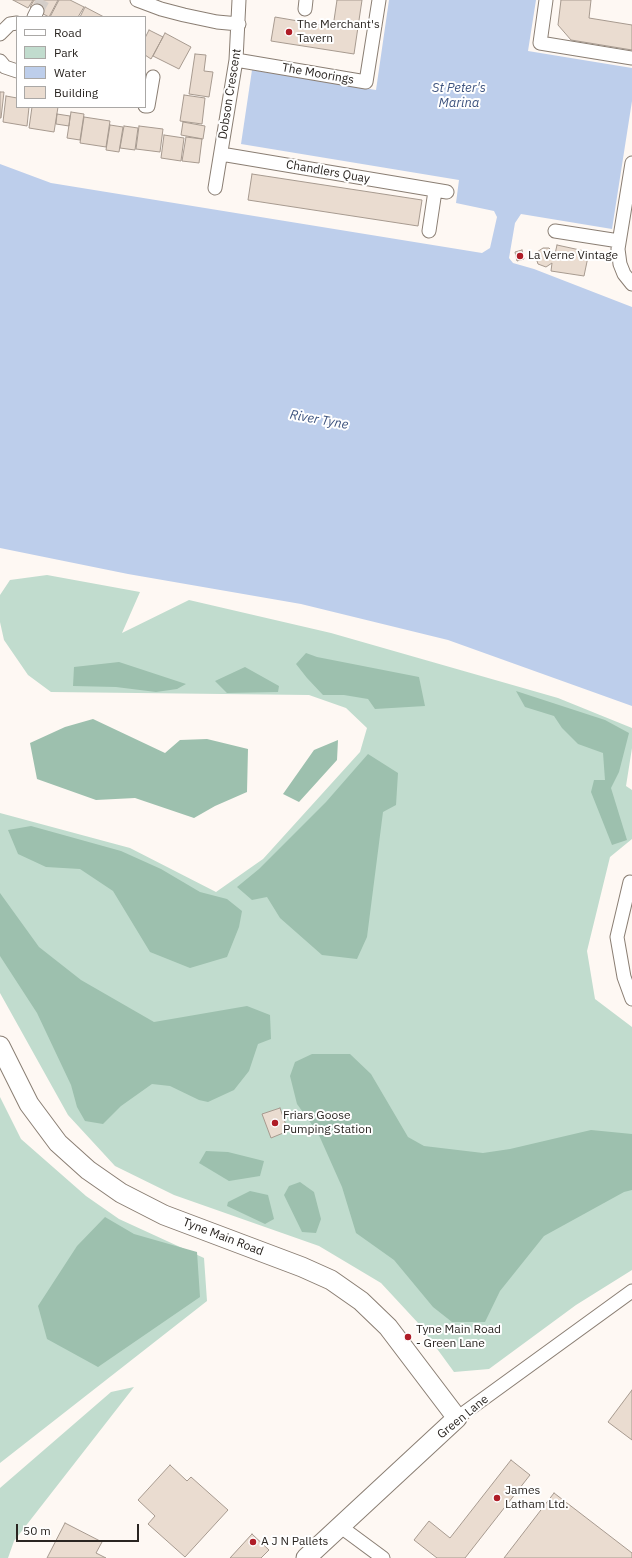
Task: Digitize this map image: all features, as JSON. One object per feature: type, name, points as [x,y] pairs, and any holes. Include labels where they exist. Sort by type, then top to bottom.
[{"type":"street","points":[[137,0],[161,9],[184,15],[217,22],[239,24]]},
{"type":"street","name":"Dobson Crescent","points":[[215,188],[236,60],[239,0]]},
{"type":"street","name":"The Moorings","points":[[236,60],[366,82],[379,0]]},
{"type":"street","points":[[546,0],[540,44],[632,58]]},
{"type":"street","points":[[0,34],[10,24],[16,23]]},
{"type":"street","points":[[0,62],[5,67],[16,71]]},
{"type":"street","points":[[146,106],[148,106],[153,77]]},
{"type":"street","name":"Chandlers Quay","points":[[221,154],[441,192],[429,231]]},
{"type":"street","points":[[632,162],[619,241],[620,264],[624,274],[632,284]]},
{"type":"street","points":[[555,231],[619,241]]},
{"type":"street","points":[[630,882],[617,938],[624,977],[632,1000]]},
{"type":"street","name":"Tyne Main Road","points":[[0,1046],[29,1104],[58,1143],[88,1170],[122,1193],[164,1214],[288,1262],[330,1280],[361,1301],[388,1327],[458,1418]]},
{"type":"street","name":"Green Lane","points":[[306,1558],[458,1418],[632,1291]]},
{"type":"street","points":[[341,1527],[383,1558]]},
{"type":"green space","points":[[47,575],[140,592],[122,633],[189,600],[331,633],[558,698],[632,728],[632,748],[626,786],[632,790],[632,839],[610,857],[587,951],[595,999],[632,1027],[632,1270],[576,1305],[489,1369],[454,1372],[419,1324],[381,1283],[319,1246],[174,1195],[115,1166],[68,1115],[0,993],[0,813],[130,848],[216,892],[263,859],[360,752],[367,728],[346,708],[309,695],[51,692],[28,675],[4,640],[0,622],[0,595],[10,580]]},
{"type":"green space","points":[[306,653],[317,657],[419,677],[425,706],[375,709],[368,699],[344,695],[323,695],[296,664]]},
{"type":"green space","points":[[119,662],[186,684],[177,689],[156,692],[116,687],[73,686],[74,667]]},
{"type":"green space","points":[[245,667],[279,686],[278,692],[227,693],[215,681]]},
{"type":"green space","points":[[516,691],[605,720],[629,733],[619,772],[611,788],[627,840],[612,845],[591,792],[594,780],[605,780],[603,753],[578,744],[562,728],[554,716],[525,707]]},
{"type":"green space","points":[[93,719],[165,753],[180,740],[207,739],[248,749],[247,792],[215,806],[194,818],[135,798],[96,800],[37,779],[30,743],[65,727]]},
{"type":"green space","points":[[338,740],[337,760],[299,802],[283,794],[314,750]]},
{"type":"green space","points":[[368,754],[398,773],[396,805],[383,812],[367,937],[357,959],[322,955],[280,918],[267,897],[252,900],[237,887],[259,869],[326,802]]},
{"type":"green space","points":[[31,826],[121,851],[161,869],[200,892],[227,899],[242,911],[239,927],[227,957],[190,968],[150,952],[113,891],[80,869],[46,867],[18,854],[8,830]]},
{"type":"green space","points":[[0,893],[39,947],[81,980],[154,1022],[247,1006],[270,1015],[271,1039],[258,1044],[249,1071],[234,1090],[208,1102],[199,1100],[170,1086],[152,1084],[121,1106],[103,1124],[85,1121],[77,1107],[71,1085],[37,1013],[0,956]]},
{"type":"green space","points":[[312,1054],[350,1054],[371,1074],[408,1137],[424,1146],[483,1153],[510,1149],[591,1130],[632,1134],[632,1190],[624,1192],[544,1236],[500,1291],[485,1322],[452,1322],[433,1307],[394,1260],[356,1233],[342,1187],[318,1133],[297,1104],[290,1076],[295,1062]]},
{"type":"green space","points":[[0,1097],[21,1139],[86,1196],[119,1219],[204,1258],[207,1301],[0,1463]]},
{"type":"green space","points":[[206,1151],[228,1152],[264,1161],[260,1176],[229,1181],[199,1163]]},
{"type":"green space","points":[[300,1182],[314,1192],[321,1219],[316,1233],[302,1232],[284,1195],[289,1186]]},
{"type":"green space","points":[[250,1191],[268,1195],[274,1219],[265,1224],[227,1206],[228,1202]]},
{"type":"green space","points":[[105,1217],[134,1234],[197,1252],[200,1297],[98,1367],[47,1339],[38,1306],[77,1246]]},
{"type":"green space","points":[[134,1387],[14,1541],[8,1558],[0,1558],[0,1488],[111,1392]]},
{"type":"water","points":[[389,0],[536,0],[528,51],[632,68],[632,101],[612,229],[521,214],[515,223],[509,258],[513,263],[534,269],[632,307],[632,706],[448,640],[301,604],[128,574],[0,548],[0,164],[51,183],[482,253],[490,248],[497,217],[494,211],[456,203],[459,180],[241,144],[252,70],[376,90]]},
{"type":"building","points":[[13,0],[33,0],[28,8]]},
{"type":"building","points":[[34,0],[58,0],[50,16],[30,7]]},
{"type":"building","points":[[59,0],[70,0],[84,7],[79,16],[51,16]]},
{"type":"building","points":[[337,0],[362,0],[354,54],[271,41],[275,17],[333,27]]},
{"type":"building","points":[[561,0],[591,0],[589,18],[632,25],[632,50],[571,40],[558,25]]},
{"type":"building","points":[[85,7],[102,16],[80,16]]},
{"type":"building","points":[[149,30],[163,37],[151,59],[146,56],[146,36]]},
{"type":"building","points":[[165,33],[191,47],[179,69],[153,56]]},
{"type":"building","points":[[195,54],[206,55],[204,71],[213,72],[209,97],[189,94]]},
{"type":"building","points":[[0,92],[4,92],[1,118],[0,118]]},
{"type":"building","points":[[184,95],[205,98],[202,124],[180,121]]},
{"type":"building","points":[[6,96],[16,98],[16,108],[29,108],[27,126],[3,122]]},
{"type":"building","points":[[32,108],[58,108],[54,132],[29,128]]},
{"type":"building","points":[[71,112],[84,114],[80,140],[67,138]]},
{"type":"building","points":[[57,114],[70,116],[69,126],[56,124]]},
{"type":"building","points":[[84,117],[110,121],[106,147],[80,143]]},
{"type":"building","points":[[183,122],[205,126],[203,139],[181,135]]},
{"type":"building","points":[[110,125],[123,127],[119,152],[106,150]]},
{"type":"building","points":[[124,126],[138,128],[135,150],[120,148]]},
{"type":"building","points":[[139,126],[163,129],[160,152],[136,149]]},
{"type":"building","points":[[164,135],[184,138],[181,161],[161,158]]},
{"type":"building","points":[[186,137],[202,139],[199,163],[182,161]]},
{"type":"building","points":[[252,174],[422,200],[418,226],[248,200]]},
{"type":"building","points":[[557,245],[589,252],[584,276],[551,271],[552,263],[546,267],[538,264],[536,258],[537,252],[543,248],[549,248],[555,254]]},
{"type":"building","name":"La Verne Vintage","points":[[522,250],[524,259],[517,261],[515,252]]},
{"type":"building","name":"Friars Goose Pumping Station","points":[[280,1108],[288,1131],[271,1138],[262,1114]]},
{"type":"building","points":[[632,1390],[632,1440],[608,1422]]},
{"type":"building","name":"James Latham Ltd.","points":[[511,1460],[530,1475],[465,1558],[437,1558],[414,1540],[429,1521],[450,1538]]},
{"type":"building","points":[[170,1465],[187,1481],[191,1477],[228,1510],[185,1557],[148,1524],[155,1516],[138,1500]]},
{"type":"building","points":[[554,1493],[632,1553],[632,1558],[504,1558]]},
{"type":"building","points":[[65,1523],[102,1542],[96,1553],[106,1558],[47,1558]]},
{"type":"building","name":"A J N Pallets","points":[[252,1534],[269,1550],[261,1558],[230,1558]]},
{"type":"tunnel","points":[[37,11],[43,0]]},
{"type":"place","name":"The Merchant's Tavern","points":[[289,32]]},
{"type":"place","name":"La Verne Vintage","points":[[520,256]]},
{"type":"place","name":"Friars Goose Pumping Station","points":[[275,1123]]},
{"type":"place","name":"Tyne Main Road - Green Lane","points":[[408,1337]]},
{"type":"place","name":"James Latham Ltd.","points":[[497,1498]]},
{"type":"place","name":"A J N Pallets","points":[[253,1542]]},
{"type":"water label","name":"St Peter's Marina","points":[[459,96]]},
{"type":"water label","name":"River Tyne","points":[[319,420]]}]
